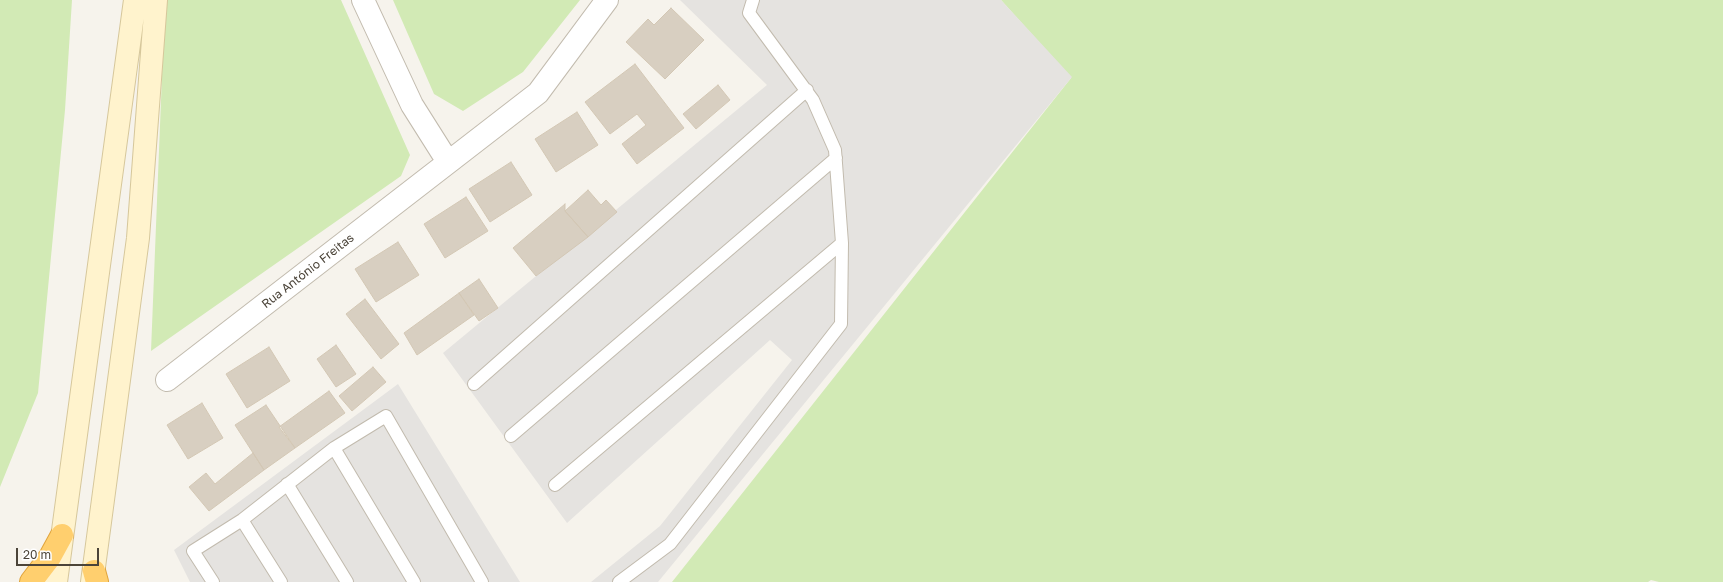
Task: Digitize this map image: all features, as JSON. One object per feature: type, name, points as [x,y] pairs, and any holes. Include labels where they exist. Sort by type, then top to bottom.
[{"type":"highway","points":[[31,582],[50,557],[62,534]]},
{"type":"main road","points":[[56,582],[135,0]]},
{"type":"main road","points":[[94,578],[138,238],[156,0]]},
{"type":"street","points":[[363,0],[412,105],[448,162]]},
{"type":"street","name":"Rua António Freitas","points":[[167,380],[538,93],[607,0]]},
{"type":"lane","points":[[620,582],[670,544],[841,324],[842,243],[835,150],[813,100],[748,12],[753,0]]},
{"type":"lane","points":[[474,384],[806,90]]},
{"type":"lane","points":[[511,436],[836,158]]},
{"type":"lane","points":[[555,485],[842,243]]},
{"type":"lane","points":[[213,582],[193,551],[242,520],[334,448],[386,416],[482,582]]},
{"type":"lane","points":[[334,448],[414,582]]},
{"type":"lane","points":[[287,484],[347,582]]},
{"type":"lane","points":[[242,520],[281,582]]},
{"type":"green space","points":[[0,0],[72,0],[65,110],[38,393],[0,487]]},
{"type":"green space","points":[[165,0],[341,0],[410,155],[401,176],[151,351]]},
{"type":"green space","points":[[393,0],[580,0],[523,72],[463,111],[434,94]]},
{"type":"green space","points":[[1001,0],[1723,0],[1723,582],[1659,582],[1651,580],[1648,582],[672,582],[1071,78]]},
{"type":"shaded area","points":[[680,0],[1001,0],[1072,77],[658,582],[591,582],[660,526],[792,360],[770,340],[567,523],[443,353],[767,85]]},
{"type":"shaded area","points":[[398,384],[520,582],[190,582],[174,550]]},
{"type":"building","points":[[671,8],[704,40],[665,79],[626,42],[648,19],[654,25]]},
{"type":"building","points":[[635,64],[684,128],[637,164],[622,144],[646,125],[637,114],[610,134],[585,102]]},
{"type":"building","points":[[718,85],[730,100],[696,129],[683,114]]},
{"type":"building","points":[[577,112],[598,145],[556,172],[535,139]]},
{"type":"building","points":[[511,162],[532,195],[490,222],[469,189]]},
{"type":"building","points":[[588,190],[601,205],[606,200],[617,212],[588,237],[565,211]]},
{"type":"building","points":[[466,197],[488,231],[445,258],[424,224]]},
{"type":"building","points":[[565,204],[565,211],[588,237],[536,276],[513,248]]},
{"type":"building","points":[[398,242],[419,275],[376,302],[355,269]]},
{"type":"building","points":[[479,279],[498,308],[479,321],[459,293]]},
{"type":"building","points":[[459,293],[474,315],[417,355],[404,333]]},
{"type":"building","points":[[365,299],[399,344],[381,359],[346,314]]},
{"type":"building","points":[[336,345],[356,374],[336,387],[317,359]]},
{"type":"building","points":[[269,347],[290,381],[247,408],[226,374]]},
{"type":"building","points":[[373,367],[386,382],[352,411],[339,396]]},
{"type":"building","points":[[329,391],[345,413],[295,448],[279,427]]},
{"type":"building","points":[[202,403],[223,438],[188,459],[167,425]]},
{"type":"building","points":[[266,405],[295,448],[264,470],[235,425]]},
{"type":"building","points":[[253,453],[264,470],[209,511],[189,487],[206,473],[215,484]]}]
